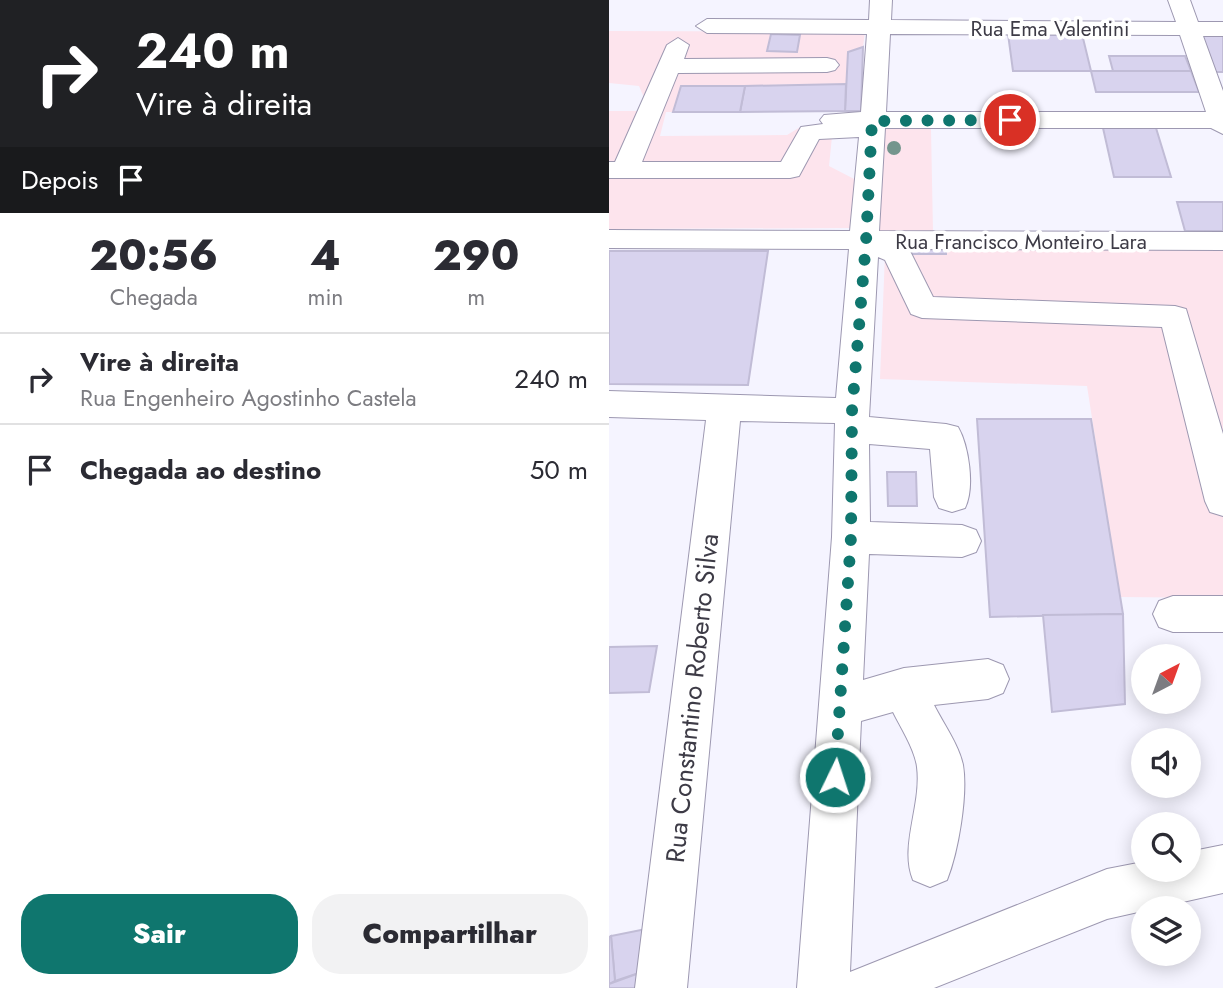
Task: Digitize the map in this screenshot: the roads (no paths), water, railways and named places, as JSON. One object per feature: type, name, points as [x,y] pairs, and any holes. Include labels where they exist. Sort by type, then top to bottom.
[{"type":"street","points":[[1179,0],[1217,122]]},
{"type":"street","points":[[823,988],[851,537],[852,420],[866,242],[879,13]]},
{"type":"street","name":"Rua Ema Valentini","points":[[707,26],[879,13],[1223,29]]},
{"type":"street","points":[[827,65],[673,55],[617,170],[790,170],[810,132],[871,125],[1217,122]]},
{"type":"street","points":[[1017,98],[1180,105],[1217,122]]},
{"type":"street","points":[[833,120],[871,125]]},
{"type":"street","name":"Rua Francisco Monteiro Lara","points":[[609,239],[866,242],[1223,241]]},
{"type":"street","points":[[866,242],[897,254],[922,307],[1175,317],[1223,501]]},
{"type":"street","points":[[609,404],[724,408],[852,420],[946,437],[952,497]]},
{"type":"street","name":"Rua Constantino Roberto Silva","points":[[661,988],[724,408]]},
{"type":"street","points":[[851,537],[962,541]]},
{"type":"street","points":[[1173,614],[1223,614]]},
{"type":"street","points":[[840,698],[867,701],[904,688],[988,679]]},
{"type":"street","points":[[904,688],[940,765],[937,827],[930,863]]},
{"type":"street","points":[[869,988],[1107,894],[1223,869]]}]
